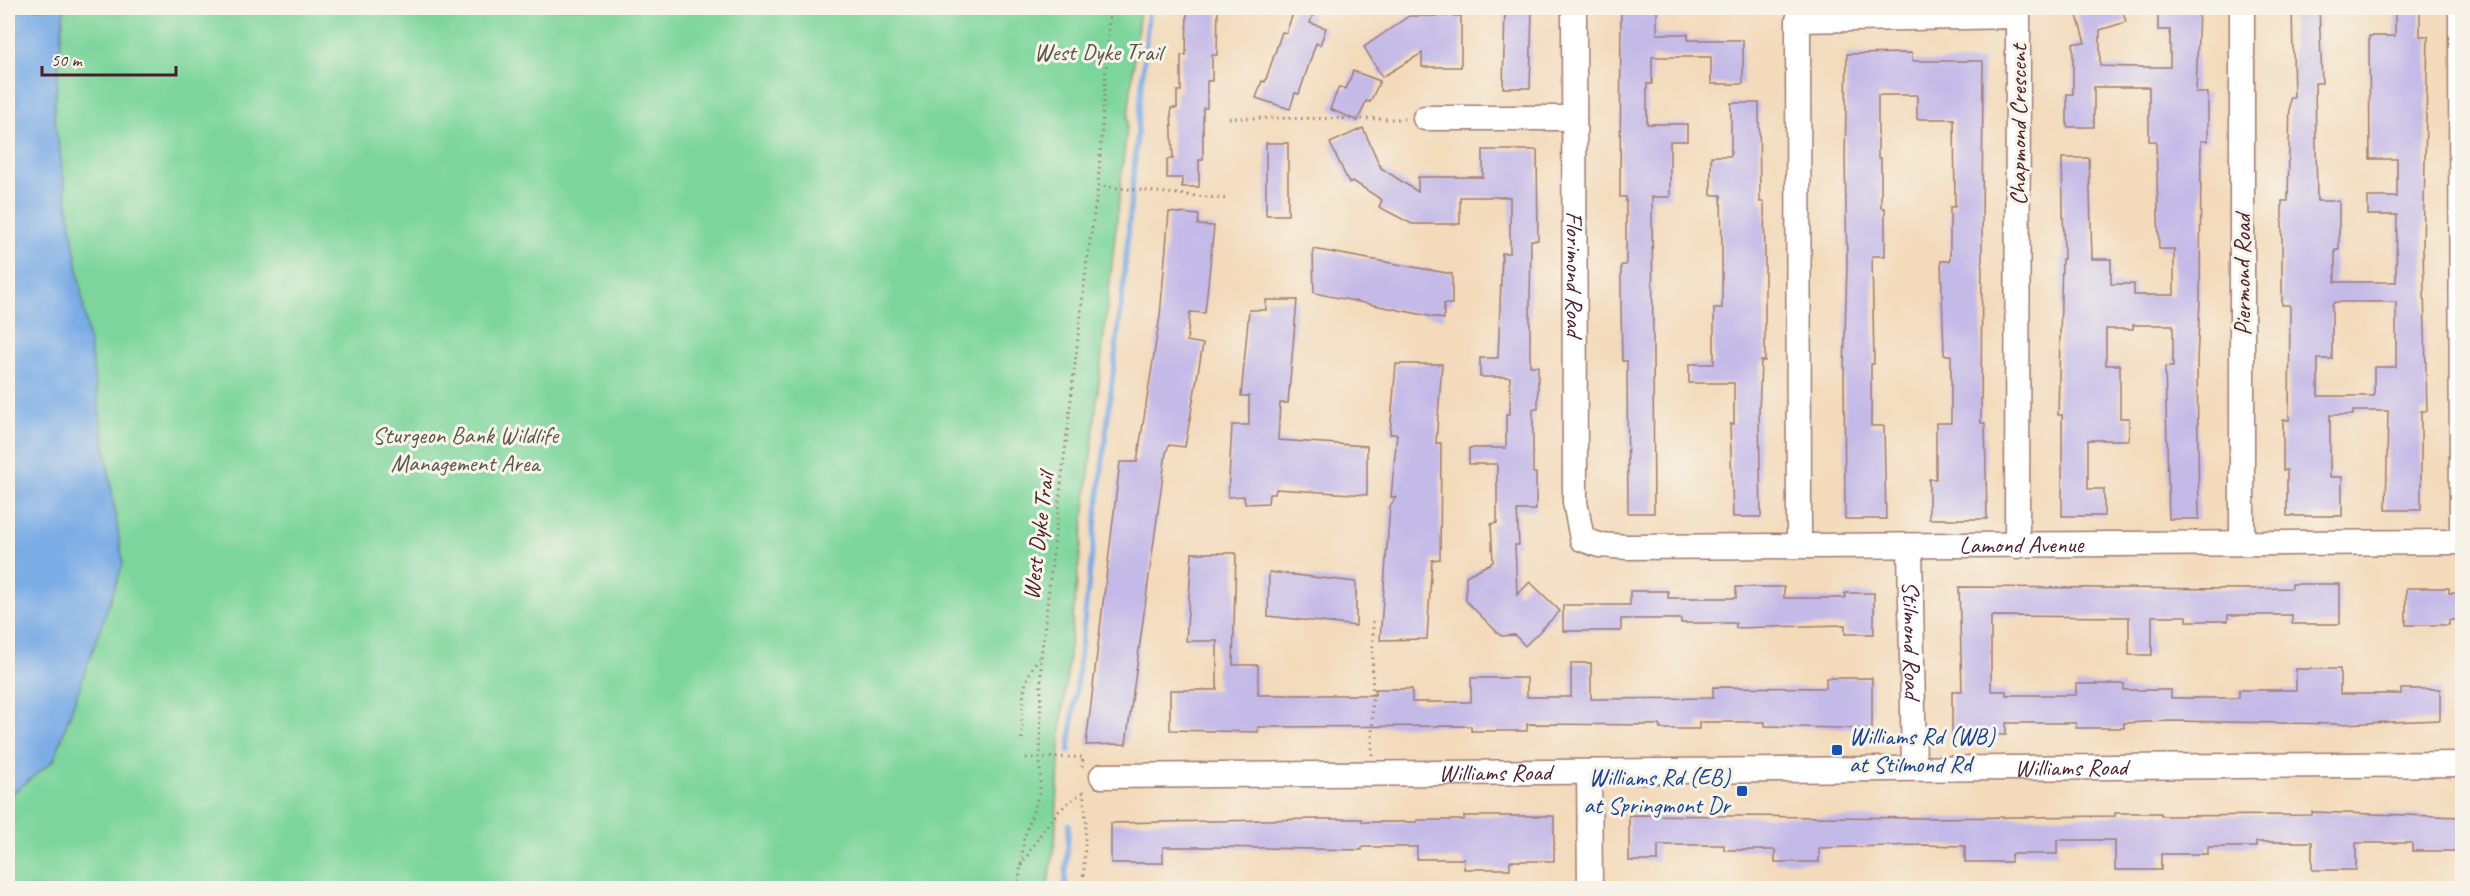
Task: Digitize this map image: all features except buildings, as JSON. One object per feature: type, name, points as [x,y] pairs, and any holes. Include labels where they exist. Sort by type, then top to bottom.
[{"type":"street","name":"Florimond Road","points":[[1574,8],[1575,502],[1582,539]]},
{"type":"street","name":"Piermond Road","points":[[2242,8],[2242,543]]},
{"type":"street","points":[[2461,8],[2463,542]]},
{"type":"street","name":"Chapmond Crescent","points":[[1798,545],[1798,20],[2018,16],[2017,546]]},
{"type":"street","points":[[1425,118],[1574,118]]},
{"type":"street","name":"Lamond Avenue","points":[[1582,539],[1599,544],[1628,547],[2463,542]]},
{"type":"street","name":"Stilmond Road","points":[[1910,547],[1914,768]]},
{"type":"street","name":"Williams Road","points":[[1102,776],[2463,764]]},
{"type":"street","points":[[1589,772],[1590,888]]},
{"type":"path","name":"West Dyke Trail","points":[[1018,888],[1024,838],[1040,790],[1041,657],[1086,261],[1098,186],[1110,8]]},
{"type":"path","points":[[1229,118],[1383,121],[1425,118]]},
{"type":"path","points":[[1098,186],[1227,199]]},
{"type":"path","points":[[1372,621],[1372,775]]},
{"type":"path","points":[[1022,739],[1023,687],[1027,675],[1041,657]]},
{"type":"path","points":[[1026,758],[1083,758],[1086,822],[1083,888]]},
{"type":"path","points":[[1020,867],[1051,819],[1073,797],[1083,792]]},
{"type":"path","points":[[1011,888],[1018,878]]},
{"type":"green space","name":"Sturgeon Bank Wildlife Management Area","points":[[8,8],[1140,8],[1061,728],[1055,844],[1047,888],[8,888]]},
{"type":"water","points":[[8,8],[64,8],[54,114],[123,564],[54,760],[8,797]]},
{"type":"waterway","points":[[1069,751],[1123,288],[1149,8]]},
{"type":"waterway","points":[[1065,888],[1069,824]]},
{"type":"place","name":"Williams Rd (WB) at Stilmond Rd","points":[[1837,750]]},
{"type":"place","name":"Williams Rd (EB) at Springmont Dr","points":[[1742,791]]}]
